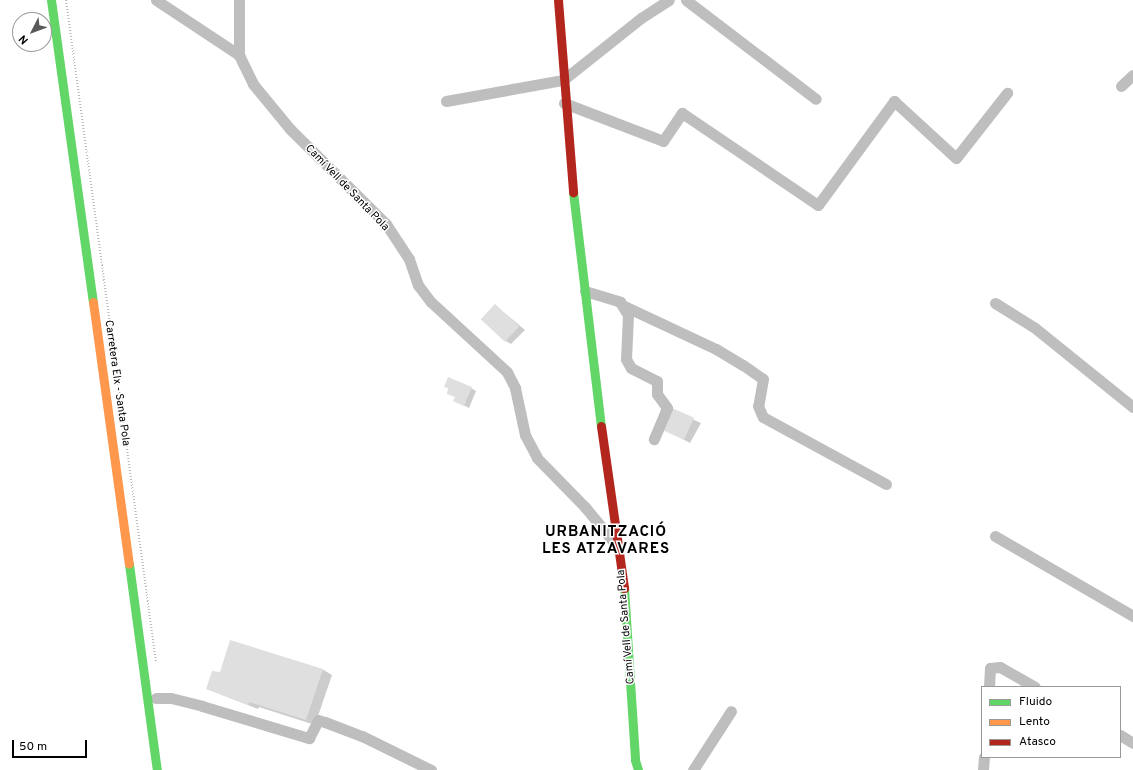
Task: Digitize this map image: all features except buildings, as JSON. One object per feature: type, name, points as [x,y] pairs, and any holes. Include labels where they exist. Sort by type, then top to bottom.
[{"type":"main road","name":"Carretera Elx - Santa Pola","points":[[51,0],[157,770]]},
{"type":"main road","name":"Carretera Elx - Santa Pola","points":[[60,0],[166,770]]},
{"type":"main road","points":[[557,2],[564,103],[585,291],[617,546]]},
{"type":"main road","name":"Camí Vell de Santa Pola","points":[[617,546],[624,581],[635,760],[638,770]]},
{"type":"street","points":[[156,0],[239,55]]},
{"type":"street","name":"Camí Vell de Santa Pola","points":[[239,0],[239,55],[253,84],[269,105],[354,195],[386,224],[409,259],[418,285],[431,302],[507,372],[515,388],[525,435],[537,458],[585,507],[617,546]]},
{"type":"street","points":[[446,101],[563,80],[641,18],[669,0]]},
{"type":"street","points":[[686,0],[816,99]]},
{"type":"street","points":[[1121,86],[1133,74]]},
{"type":"street","points":[[564,103],[663,141],[682,113],[818,206],[894,101],[956,158],[1007,93]]},
{"type":"street","points":[[585,291],[604,296],[716,348],[743,365],[763,379],[758,406],[763,417],[886,484]]},
{"type":"street","points":[[995,303],[1035,328],[1133,407]]},
{"type":"street","points":[[622,305],[628,315],[626,359],[631,368],[658,381],[657,394],[667,408],[654,439]]},
{"type":"street","points":[[995,536],[1133,616]]},
{"type":"street","points":[[989,686],[990,668],[1000,667],[1033,686]]},
{"type":"street","points":[[156,698],[171,698],[202,706],[309,738],[318,720],[362,736],[431,770]]},
{"type":"street","points":[[693,770],[731,711]]},
{"type":"street","points":[[1121,736],[1133,743]]},
{"type":"street","points":[[983,770],[984,758]]},
{"type":"path","points":[[66,0],[157,668]]},
{"type":"traffic: fast","points":[[51,0],[93,302]]},
{"type":"traffic: fast","points":[[573,192],[601,426]]},
{"type":"traffic: fast","points":[[129,564],[157,770]]},
{"type":"traffic: fast","points":[[624,588],[635,760],[638,770]]},
{"type":"traffic: slow","points":[[93,302],[129,564]]},
{"type":"traffic: jam","points":[[558,0],[573,192]]},
{"type":"traffic: jam","points":[[601,426],[624,588]]},
{"type":"district","name":"URBANITZACIÓ LES ATZAVARES","points":[[606,540]]}]
